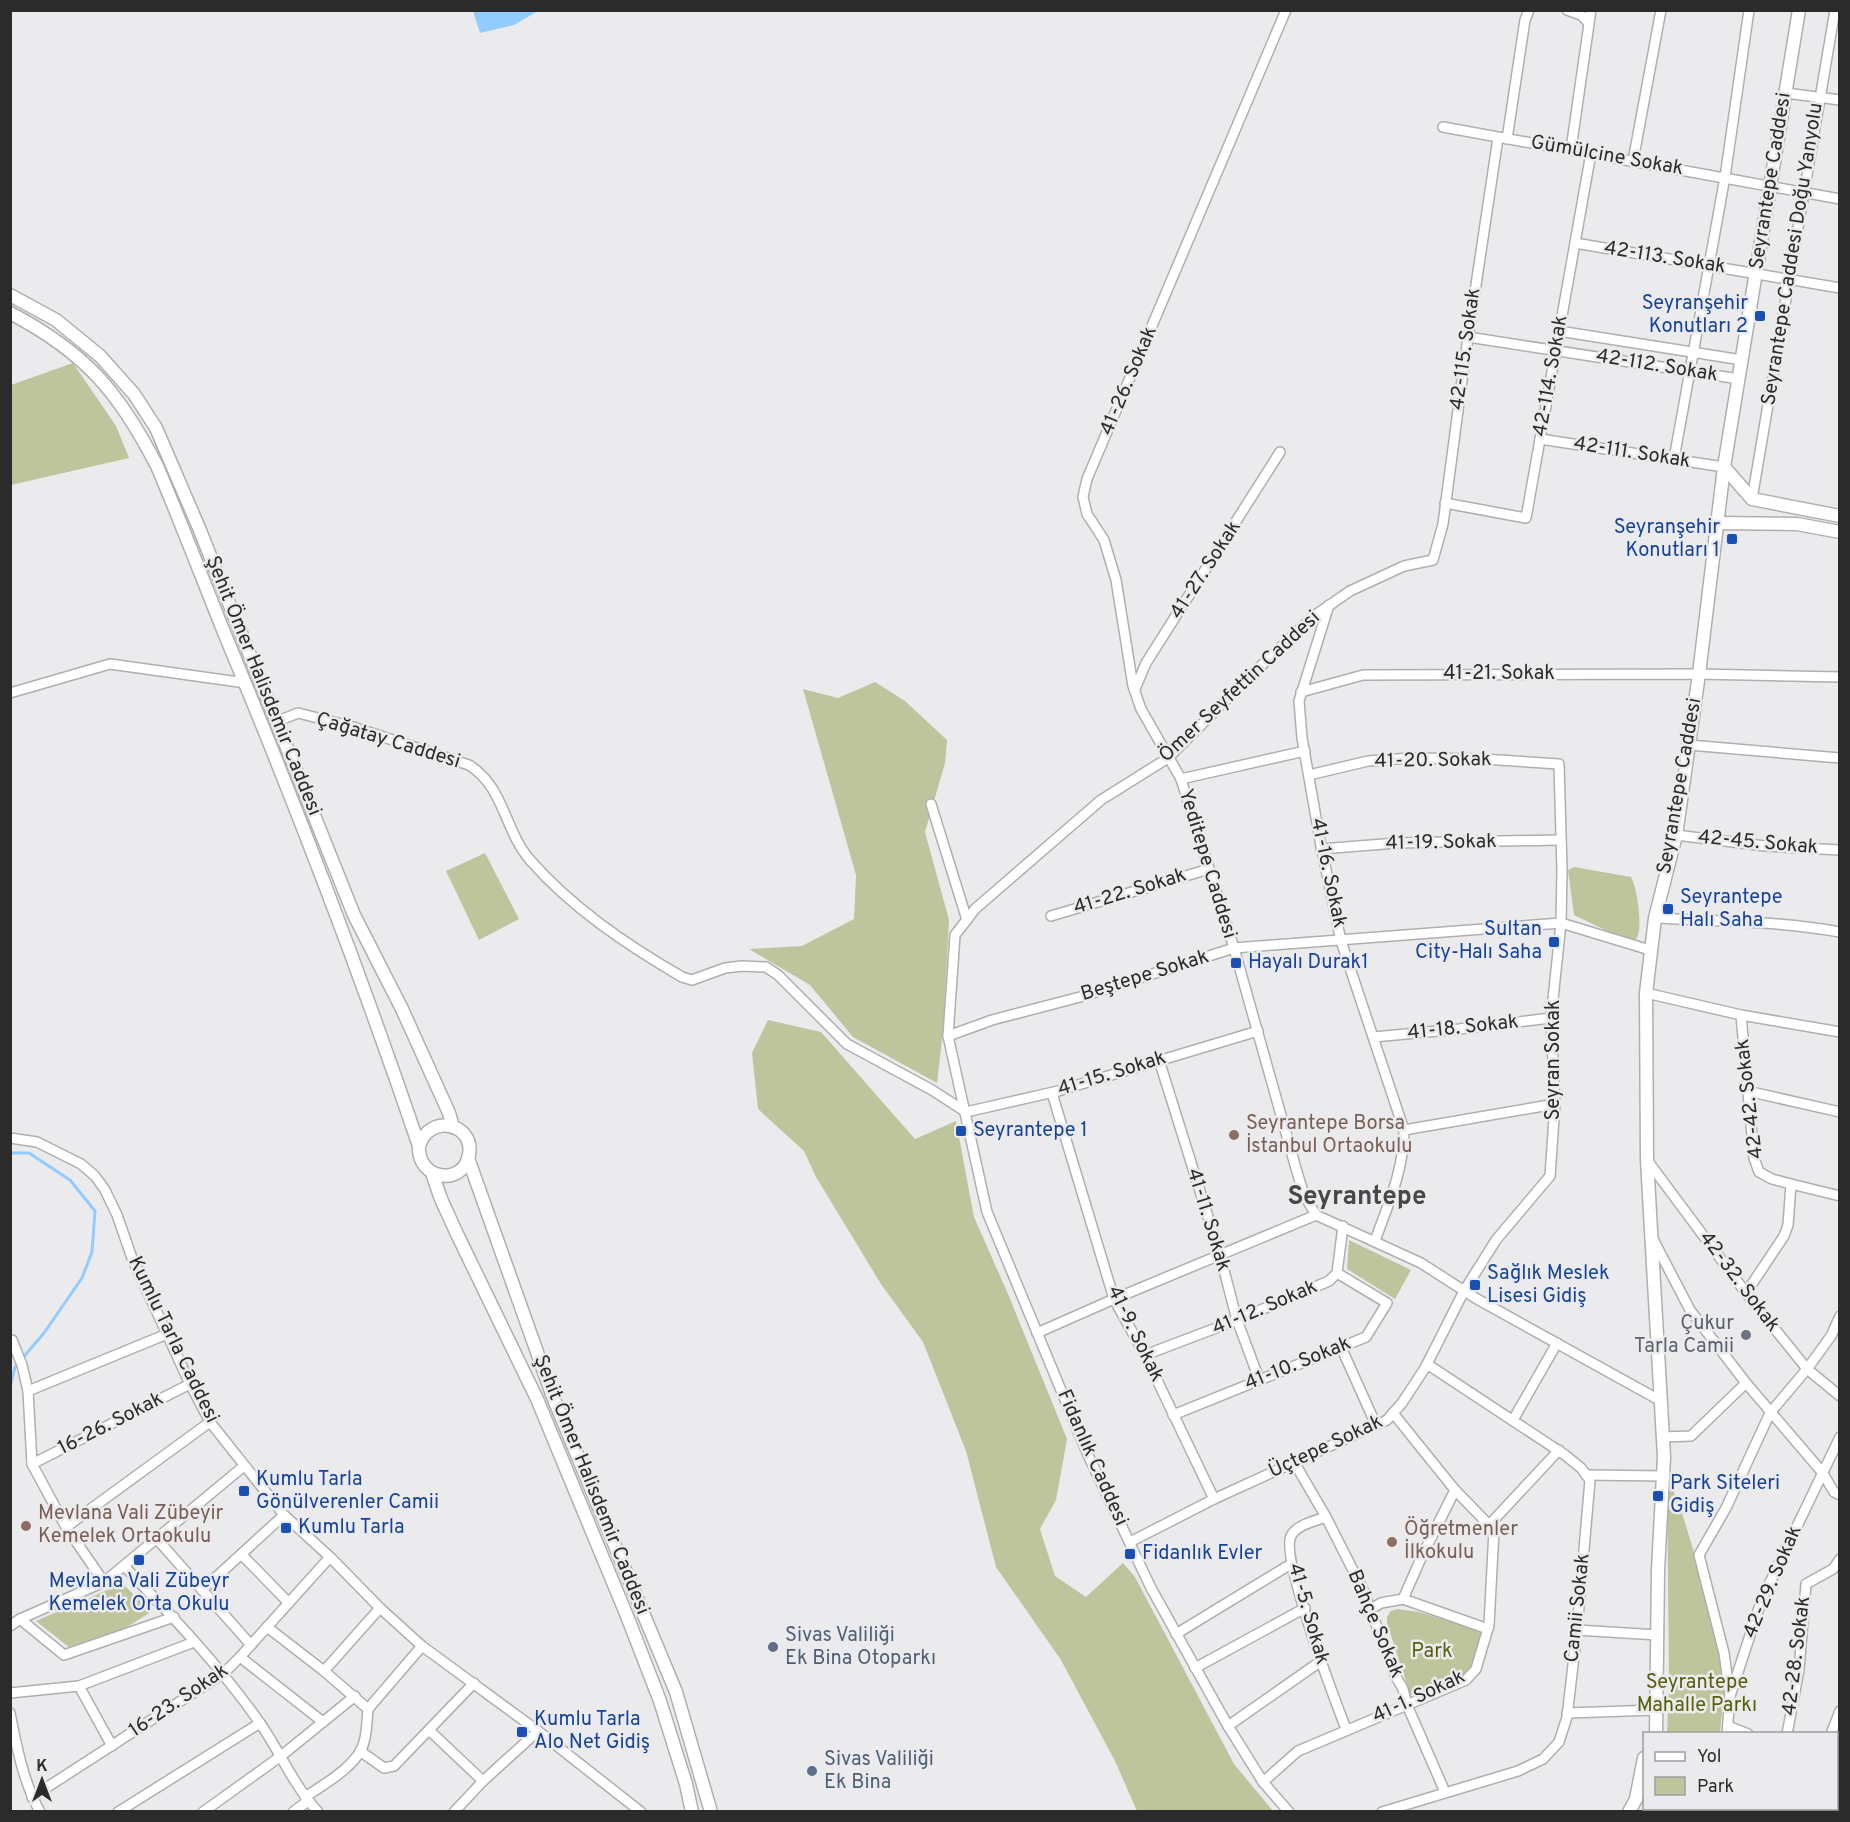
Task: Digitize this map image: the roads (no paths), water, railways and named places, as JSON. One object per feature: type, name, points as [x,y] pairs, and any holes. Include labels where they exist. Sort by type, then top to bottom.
[{"type":"main road","name":"Seyrantepe Caddesi","points":[[1656,1732],[1663,1437],[1647,1160],[1646,993],[1655,918],[1676,836],[1699,674],[1724,467],[1799,10]]},
{"type":"main road","name":"Şehit Ömer Halisdemir Caddesi","points":[[10,295],[38,309],[77,335],[118,374],[146,410],[172,463],[354,915],[402,1009],[449,1113],[453,1127]]},
{"type":"main road","name":"Şehit Ömer Halisdemir Caddesi","points":[[10,313],[66,348],[97,375],[125,408],[157,466],[246,683],[367,996],[419,1146]]},
{"type":"main road","points":[[1724,467],[1752,499],[1839,516]]},
{"type":"main road","points":[[1717,523],[1797,524],[1839,532]]},
{"type":"main road","points":[[439,1126],[453,1127],[467,1139],[468,1158],[463,1167],[454,1174],[442,1176],[432,1173],[421,1161],[419,1146],[429,1130],[439,1126]]},
{"type":"main road","name":"Şehit Ömer Halisdemir Caddesi","points":[[468,1158],[553,1397],[676,1692],[711,1812]]},
{"type":"main road","name":"Şehit Ömer Halisdemir Caddesi","points":[[432,1173],[453,1226],[537,1399],[627,1616],[660,1701],[686,1784],[692,1812]]},
{"type":"main road","name":"Seyrantepe Caddesi","points":[[1651,1732],[1656,1710]]},
{"type":"main road","points":[[1629,1812],[1636,1799],[1643,1763]]},
{"type":"main road","points":[[1622,1812],[1636,1799]]},
{"type":"street","name":"41-26. Sokak","points":[[1168,758],[1141,710],[1135,689],[1116,580],[1104,540],[1087,514],[1083,497],[1087,479],[1286,10]]},
{"type":"street","name":"42-115. Sokak","points":[[1433,560],[1443,524],[1468,337],[1502,138],[1525,20],[1529,10]]},
{"type":"street","points":[[1567,10],[1581,15],[1588,22]]},
{"type":"street","points":[[1570,149],[1591,10]]},
{"type":"street","points":[[1634,161],[1661,10]]},
{"type":"street","points":[[1674,459],[1725,177],[1749,10]]},
{"type":"street","name":"Seyrantepe Caddesi Doğu Yanyolu","points":[[1752,499],[1835,10]]},
{"type":"street","points":[[1786,93],[1839,100]]},
{"type":"street","name":"Gümülcine Sokak","points":[[1443,127],[1839,199]]},
{"type":"street","name":"42-114. Sokak","points":[[1445,503],[1526,518],[1591,153]]},
{"type":"street","name":"42-113. Sokak","points":[[1575,243],[1839,288]]},
{"type":"street","name":"42-112. Sokak","points":[[1559,332],[1742,360]]},
{"type":"street","name":"42-112. Sokak","points":[[1468,337],[1738,379]]},
{"type":"street","name":"42-111. Sokak","points":[[1540,439],[1724,467]]},
{"type":"street","name":"41-27. Sokak","points":[[1135,689],[1146,663],[1280,452]]},
{"type":"street","name":"Ömer Seyfettin Caddesi","points":[[966,1112],[948,1036],[955,936],[975,909],[1101,800],[1168,758],[1314,616],[1350,591],[1386,574],[1404,566],[1433,560]]},
{"type":"street","name":"41-16. Sokak","points":[[1329,605],[1299,701],[1305,751],[1321,849],[1341,941],[1404,1130],[1404,1146],[1398,1178],[1375,1241]]},
{"type":"street","points":[[10,693],[110,664],[246,683]]},
{"type":"street","name":"41-21. Sokak","points":[[1301,692],[1363,675],[1699,674],[1839,677]]},
{"type":"street","name":"Çağatay Caddesi","points":[[278,722],[298,713],[350,726],[469,765],[482,774],[496,795],[528,858],[550,881],[594,919],[682,977],[692,980],[725,968],[766,967],[778,975],[847,1044],[932,1090],[966,1112]]},
{"type":"street","points":[[1689,745],[1839,758]]},
{"type":"street","points":[[1181,779],[1305,751]]},
{"type":"street","name":"Yeditepe Caddesi","points":[[1168,758],[1181,779],[1234,948],[1304,1195],[1316,1215]]},
{"type":"street","name":"41-20. Sokak","points":[[1309,775],[1368,761],[1410,758],[1483,759],[1559,764]]},
{"type":"street","name":"Seyran Sokak","points":[[1464,1291],[1496,1240],[1550,1176],[1555,1104],[1551,1018],[1561,923],[1559,764]]},
{"type":"street","points":[[931,804],[967,920]]},
{"type":"street","name":"42-45. Sokak","points":[[1676,836],[1765,846],[1839,850]]},
{"type":"street","name":"41-19. Sokak","points":[[1321,849],[1396,843],[1560,840]]},
{"type":"street","name":"41-22. Sokak","points":[[1051,916],[1209,869]]},
{"type":"street","points":[[1655,918],[1756,922],[1839,932]]},
{"type":"street","points":[[1561,923],[1650,951]]},
{"type":"street","name":"Beştepe Sokak","points":[[948,1036],[992,1020],[1080,997],[1234,948],[1561,923]]},
{"type":"street","points":[[1646,993],[1741,1015],[1839,1032]]},
{"type":"street","name":"42-42. Sokak","points":[[1741,1015],[1754,1158],[1759,1172],[1772,1179],[1791,1184]]},
{"type":"street","name":"41-18. Sokak","points":[[1374,1037],[1551,1018]]},
{"type":"street","name":"41-15. Sokak","points":[[966,1112],[1052,1092],[1258,1030]]},
{"type":"street","name":"41-11. Sokak","points":[[1159,1060],[1220,1255],[1237,1320],[1259,1379]]},
{"type":"street","points":[[1747,1091],[1839,1112]]},
{"type":"street","name":"41-9. Sokak","points":[[1052,1092],[1114,1299],[1146,1355],[1214,1499]]},
{"type":"street","points":[[1404,1130],[1555,1104]]},
{"type":"street","name":"Fidanlık Caddesi","points":[[966,1112],[987,1212],[1088,1455],[1195,1668],[1263,1782],[1289,1812]]},
{"type":"street","name":"Kumlu Tarla Caddesi","points":[[10,1138],[37,1142],[81,1164],[95,1176],[105,1190],[117,1215],[132,1258],[210,1422],[284,1515],[422,1646],[538,1731],[641,1812]]},
{"type":"street","name":"42-32. Sokak","points":[[1647,1160],[1746,1293],[1807,1369],[1839,1396]]},
{"type":"street","points":[[1746,1293],[1784,1236],[1788,1225],[1791,1184],[1839,1196]]},
{"type":"street","points":[[1037,1333],[1316,1215],[1421,1263],[1464,1291],[1661,1401]]},
{"type":"street","name":"41-12. Sokak","points":[[1146,1355],[1329,1281],[1337,1273],[1343,1226]]},
{"type":"street","points":[[1653,1239],[1690,1310],[1770,1413],[1822,1472],[1834,1492],[1839,1495]]},
{"type":"street","name":"41-10. Sokak","points":[[1173,1415],[1366,1337],[1387,1303],[1337,1273]]},
{"type":"street","name":"Üçtepe Sokak","points":[[1130,1542],[1214,1499],[1387,1420],[1402,1403],[1427,1364],[1464,1291]]},
{"type":"street","points":[[1730,1696],[1724,1653],[1699,1555],[1726,1508],[1770,1413],[1831,1336],[1839,1316]]},
{"type":"street","points":[[28,1391],[167,1334]]},
{"type":"street","points":[[10,1340],[12,1340],[22,1365],[28,1391],[32,1464],[66,1527],[104,1582]]},
{"type":"street","points":[[1514,1420],[1557,1343]]},
{"type":"street","points":[[1341,1347],[1376,1425]]},
{"type":"street","points":[[1427,1364],[1559,1450],[1586,1475],[1663,1476]]},
{"type":"street","points":[[1663,1437],[1691,1436],[1746,1383]]},
{"type":"street","name":"16-26. Sokak","points":[[32,1464],[190,1384]]},
{"type":"street","points":[[1394,1413],[1455,1490],[1490,1524],[1559,1450]]},
{"type":"street","points":[[66,1527],[210,1422]]},
{"type":"street","name":"42-29. Sokak","points":[[1727,1730],[1730,1696],[1762,1599],[1839,1437]]},
{"type":"street","name":"Bahçe Sokak","points":[[1294,1462],[1326,1517],[1363,1590],[1395,1675],[1403,1689],[1407,1705],[1445,1792]]},
{"type":"street","points":[[10,1626],[20,1619],[104,1582],[244,1466]]},
{"type":"street","name":"Camii Sokak","points":[[1382,1812],[1518,1771],[1544,1759],[1559,1742],[1567,1713],[1577,1629],[1590,1480],[1586,1475]]},
{"type":"street","points":[[1404,1599],[1422,1556],[1455,1490]]},
{"type":"street","points":[[202,1590],[284,1515]]},
{"type":"street","name":"41-5. Sokak","points":[[1326,1517],[1294,1530],[1289,1539],[1292,1564],[1305,1608],[1346,1729]]},
{"type":"street","name":"41-1. Sokak","points":[[1263,1782],[1298,1751],[1466,1680],[1476,1669],[1488,1629],[1494,1530],[1490,1524]]},
{"type":"street","points":[[156,1538],[252,1645]]},
{"type":"street","points":[[242,1555],[289,1603]]},
{"type":"street","name":"16-23. Sokak","points":[[32,1797],[224,1673],[330,1557]]},
{"type":"street","name":"42-28. Sokak","points":[[1787,1732],[1799,1670],[1806,1584],[1833,1569],[1839,1559]]},
{"type":"street","points":[[1176,1634],[1292,1564]]},
{"type":"street","points":[[124,1566],[224,1673],[282,1756],[307,1799],[318,1812]]},
{"type":"street","points":[[1371,1609],[1381,1603],[1404,1599],[1488,1629]]},
{"type":"street","points":[[324,1671],[380,1608]]},
{"type":"street","points":[[1195,1668],[1305,1608]]},
{"type":"street","points":[[20,1619],[64,1655],[174,1617]]},
{"type":"street","points":[[267,1627],[355,1696],[368,1709]]},
{"type":"street","points":[[1577,1629],[1657,1635]]},
{"type":"street","points":[[10,1693],[79,1686],[194,1642]]},
{"type":"street","points":[[293,1812],[340,1773],[360,1751],[364,1744],[368,1709],[422,1646]]},
{"type":"street","points":[[240,1657],[323,1722]]},
{"type":"street","points":[[1228,1726],[1322,1661]]},
{"type":"street","points":[[360,1751],[384,1768],[393,1766],[474,1683]]},
{"type":"street","points":[[79,1686],[112,1746]]},
{"type":"street","points":[[204,1812],[282,1756],[355,1696]]},
{"type":"street","points":[[1567,1713],[1656,1710]]},
{"type":"street","points":[[1832,1732],[1839,1711]]},
{"type":"street","points":[[10,1713],[19,1761],[40,1812]]},
{"type":"street","points":[[118,1812],[260,1723]]},
{"type":"street","points":[[429,1730],[483,1781]]},
{"type":"street","points":[[454,1812],[483,1781],[538,1731]]},
{"type":"water","points":[[538,10],[514,25],[480,33],[473,11]]},
{"type":"waterway","points":[[10,1153],[29,1153],[70,1180],[95,1211],[92,1252],[82,1278],[44,1333],[15,1367],[10,1387]]},
{"type":"place","name":"Seyranşehir Konutları 2","points":[[1760,316]]},
{"type":"place","name":"Seyranşehir Konutları 1","points":[[1732,539]]},
{"type":"place","name":"Seyrantepe Halı Saha","points":[[1668,909]]},
{"type":"place","name":"Sultan City-Halı Saha","points":[[1554,942]]},
{"type":"place","name":"Hayalı Durak1","points":[[1236,963]]},
{"type":"place","name":"Seyrantepe 1","points":[[961,1131]]},
{"type":"place","name":"Seyrantepe Borsa İstanbul Ortaokulu","points":[[1234,1135]]},
{"type":"place","name":"Sağlık Meslek Lisesi Gidiş","points":[[1475,1285]]},
{"type":"place","name":"Çukur Tarla Camii","points":[[1746,1335]]},
{"type":"place","name":"Kumlu Tarla Gönülverenler Camii","points":[[244,1491]]},
{"type":"place","name":"Park Siteleri Gidiş","points":[[1658,1496]]},
{"type":"place","name":"Mevlana Vali Zübeyir Kemelek Ortaokulu","points":[[26,1526]]},
{"type":"place","name":"Kumlu Tarla","points":[[286,1528]]},
{"type":"place","name":"Öğretmenler İlkokulu","points":[[1392,1542]]},
{"type":"place","name":"Fidanlık Evler","points":[[1130,1554]]},
{"type":"place","name":"Mevlana Vali Zübeyr Kemelek Orta Okulu","points":[[139,1560]]},
{"type":"place","name":"Sivas Valiliği Ek Bina Otoparkı","points":[[773,1647]]},
{"type":"place","name":"Kumlu Tarla Alo Net Gidiş","points":[[522,1732]]},
{"type":"place","name":"Sivas Valiliği Ek Bina","points":[[812,1771]]},
{"type":"district","name":"Seyrantepe","points":[[1357,1197]]},
{"type":"park label","name":"Park","points":[[1432,1652]]},
{"type":"park label","name":"Seyrantepe Mahalle Parkı","points":[[1697,1694]]}]
